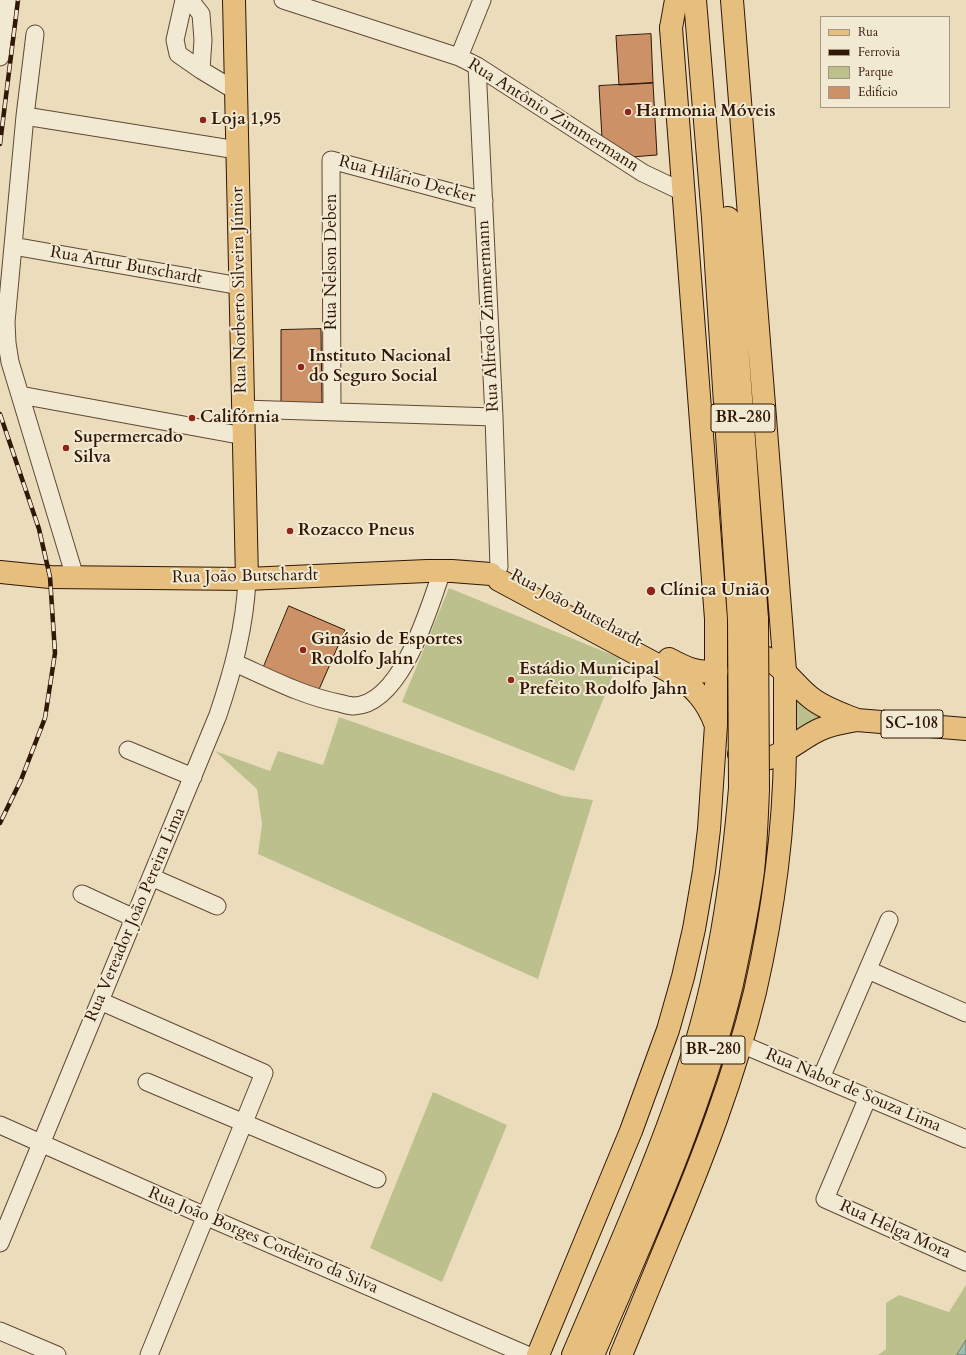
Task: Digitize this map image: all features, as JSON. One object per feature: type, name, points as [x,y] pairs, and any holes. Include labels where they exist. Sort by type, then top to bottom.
[{"type":"main road","name":"Rua Norberto Silveira Júnior","points":[[234,0],[247,579]]},
{"type":"main road","points":[[538,1355],[631,1131],[665,1037],[684,976],[704,872],[713,784],[716,725],[717,641],[671,28],[676,0]]},
{"type":"main road","name":"BR-280","points":[[695,0],[748,619]]},
{"type":"main road","name":"BR-280","points":[[593,1355],[681,1144],[716,1041],[732,985],[744,927],[753,870],[749,788],[748,619],[728,216],[710,0]]},
{"type":"main road","points":[[621,1355],[696,1173],[724,1098],[741,1044],[755,993],[767,935],[776,875],[785,772],[785,663],[732,0]]},
{"type":"main road","name":"Rua João Butschardt","points":[[0,572],[75,577],[247,579],[442,571],[498,572],[696,671],[707,673],[717,671]]},
{"type":"main road","name":"Rua João Butschardt","points":[[498,572],[676,675],[699,695],[708,706],[716,725]]},
{"type":"main road","points":[[696,671],[711,654],[717,641]]},
{"type":"main road","points":[[717,671],[724,663],[733,658],[750,654],[763,656],[785,663]]},
{"type":"main road","name":"SC-108","points":[[785,663],[804,692],[810,698],[839,713],[857,720]]},
{"type":"main road","name":"SC-108","points":[[786,751],[815,732],[837,724],[857,720],[966,729]]},
{"type":"main road","points":[[716,725],[724,740],[743,757],[767,760],[786,751]]},
{"type":"main road","points":[[785,772],[791,760],[815,732]]},
{"type":"main road","name":"BR-280","points":[[574,1355],[643,1190],[687,1071],[717,959],[749,788]]},
{"type":"street","points":[[0,56],[8,0]]},
{"type":"street","points":[[184,0],[175,40],[178,54],[200,70],[236,91]]},
{"type":"street","points":[[190,0],[201,14],[203,40],[200,70]]},
{"type":"street","name":"Rua Antônio Zimmermann","points":[[283,0],[460,57],[477,66],[643,173],[683,192]]},
{"type":"street","points":[[460,57],[482,0]]},
{"type":"street","points":[[669,0],[671,28]]},
{"type":"street","points":[[35,34],[25,116],[6,322],[6,343],[20,395],[75,577]]},
{"type":"street","name":"Rua Alfredo Zimmermann","points":[[477,66],[494,417],[498,572]]},
{"type":"street","points":[[25,116],[237,150]]},
{"type":"street","name":"Rua Hilário Decker","points":[[331,160],[484,201]]},
{"type":"street","name":"Rua Nelson Deben","points":[[331,160],[332,412]]},
{"type":"street","name":"Rua Artur Butschardt","points":[[13,246],[240,286]]},
{"type":"street","points":[[20,395],[244,436]]},
{"type":"street","points":[[243,409],[494,417]]},
{"type":"street","points":[[235,663],[317,699],[354,706],[370,703],[377,699],[388,687],[420,637],[442,571]]},
{"type":"street","name":"Rua Vereador João Pereira Lima","points":[[0,1243],[134,918],[194,777],[218,715],[235,663],[246,610],[247,579]]},
{"type":"street","points":[[128,750],[194,777]]},
{"type":"street","points":[[151,878],[217,906]]},
{"type":"street","points":[[82,894],[134,918]]},
{"type":"street","points":[[821,1078],[889,920]]},
{"type":"street","points":[[868,970],[966,1013]]},
{"type":"street","points":[[100,1001],[264,1073],[149,1355]]},
{"type":"street","name":"Rua Nabor de Souza Lima","points":[[741,1044],[966,1139]]},
{"type":"street","points":[[147,1082],[377,1179]]},
{"type":"street","name":"Rua Helga Mora","points":[[868,1098],[824,1199],[966,1262]]},
{"type":"street","name":"Rua João Borges Cordeiro da Silva","points":[[0,1125],[205,1216],[527,1355]]},
{"type":"street","points":[[0,1330],[57,1355]]},
{"type":"green space","name":"Estádio Municipal Prefeito Rodolfo Jahn","points":[[449,588],[620,658],[574,771],[402,702]]},
{"type":"green space","points":[[793,695],[833,718],[794,736]]},
{"type":"green space","points":[[339,717],[563,796],[593,800],[538,979],[258,854],[262,824],[257,789],[215,751],[270,771],[278,751],[323,765]]},
{"type":"green space","points":[[433,1092],[507,1125],[442,1282],[370,1248]]},
{"type":"green space","points":[[966,1285],[966,1340],[957,1355],[878,1355],[886,1349],[886,1303],[899,1295],[949,1312]]},
{"type":"water","points":[[966,1340],[966,1355],[957,1355]]},
{"type":"building","points":[[651,34],[653,83],[619,85],[616,36]]},
{"type":"building","name":"Harmonia Móveis","points":[[653,83],[657,155],[631,157],[602,138],[599,86]]},
{"type":"building","name":"Instituto Nacional do Seguro Social","points":[[321,329],[322,405],[281,404],[281,330]]},
{"type":"building","name":"Ginásio de Esportes Rodolfo Jahn","points":[[289,606],[345,630],[317,694],[262,671]]},
{"type":"railway","points":[[0,144],[18,0]]},
{"type":"railway","points":[[0,414],[39,529],[50,577],[55,653],[45,718],[21,780],[0,823]]},
{"type":"place","name":"Harmonia Móveis","points":[[628,112]]},
{"type":"place","name":"Loja 1,95","points":[[203,120]]},
{"type":"place","name":"Instituto Nacional do Seguro Social","points":[[301,367]]},
{"type":"place","name":"Califórnia","points":[[192,418]]},
{"type":"place","name":"Supermercado Silva","points":[[66,448]]},
{"type":"place","name":"Rozacco Pneus","points":[[290,531]]},
{"type":"place","name":"Clínica União","points":[[651,591]]},
{"type":"place","name":"Ginásio de Esportes Rodolfo Jahn","points":[[303,650]]},
{"type":"place","name":"Estádio Municipal Prefeito Rodolfo Jahn","points":[[511,680]]}]
